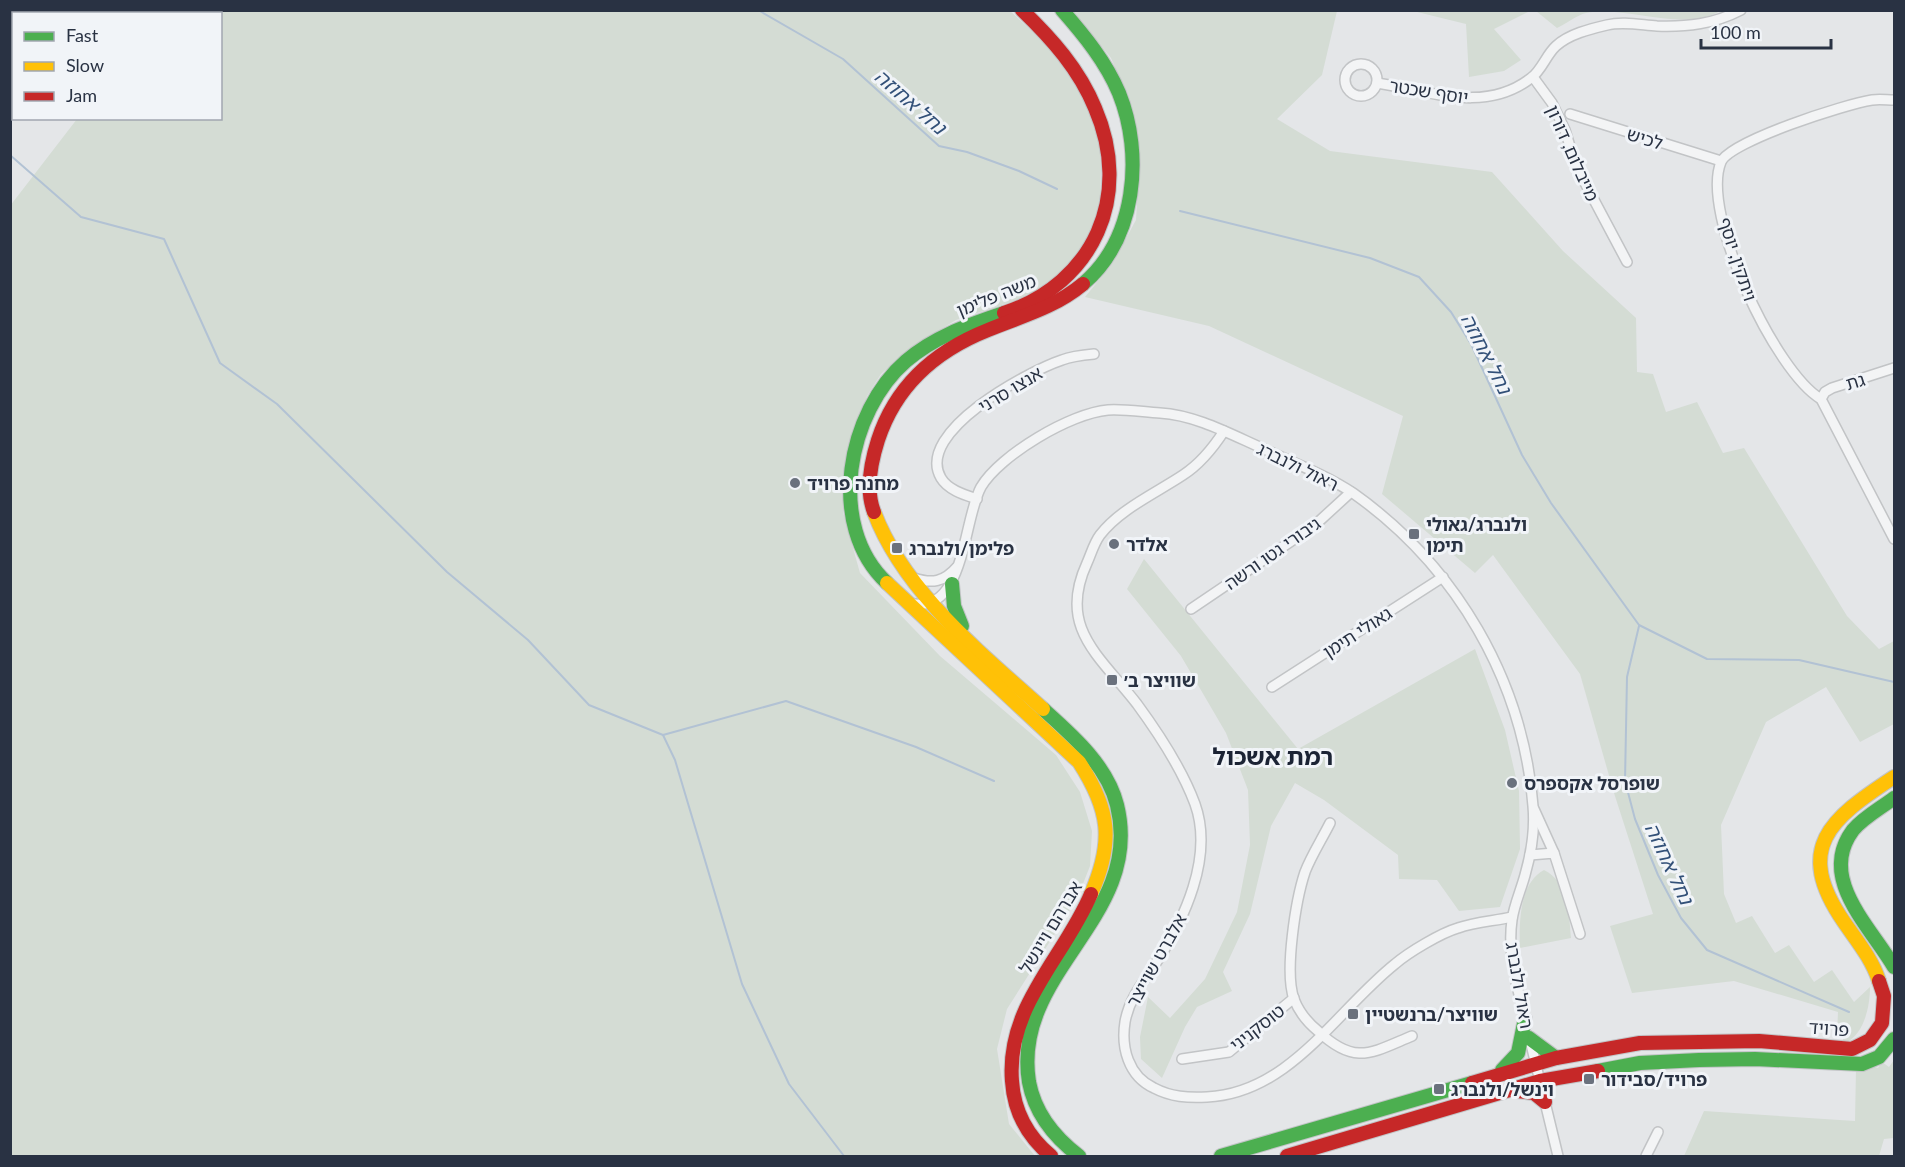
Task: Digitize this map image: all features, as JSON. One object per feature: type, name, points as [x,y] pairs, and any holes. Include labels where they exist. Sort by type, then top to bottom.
[{"type":"main road","name":"משה פלימן","points":[[905,601],[871,562],[852,517],[850,483],[853,464],[872,405],[888,379],[924,347],[960,328],[1022,306],[1059,285],[1079,265],[1095,242],[1109,194],[1108,143],[1090,92],[1055,42],[1022,10]]},
{"type":"main road","name":"משה פלימן","points":[[934,602],[890,549],[879,528],[870,494],[876,447],[885,421],[896,399],[928,362],[942,352],[975,335],[1034,315],[1076,291],[1108,256],[1117,242],[1127,213],[1134,170],[1131,132],[1127,115],[1111,76],[1087,39],[1062,10]]},
{"type":"main road","points":[[952,584],[954,606],[965,634]]},
{"type":"main road","name":"אברהם ויינשל","points":[[905,601],[1078,762],[1093,785],[1106,820],[1105,855],[1095,890],[1033,991],[1018,1023],[1011,1048],[1009,1080],[1021,1122],[1040,1148],[1051,1156]]},
{"type":"main road","name":"אברהם ויינשל","points":[[934,602],[1085,748],[1104,776],[1117,804],[1121,832],[1120,856],[1113,882],[1088,930],[1040,1004],[1032,1024],[1028,1055],[1030,1092],[1046,1128],[1067,1150],[1079,1156]]},
{"type":"main road","name":"פרויד","points":[[1535,1062],[1640,1043],[1759,1041],[1852,1048],[1863,1046],[1871,1040],[1883,1020],[1888,985],[1878,964],[1832,901],[1821,875],[1820,861],[1826,836],[1841,816],[1853,804],[1894,777]]},
{"type":"main road","points":[[1894,798],[1853,830],[1841,850],[1839,863],[1845,892],[1894,967]]},
{"type":"main road","points":[[1497,1073],[1518,1053],[1525,1019]]},
{"type":"main road","points":[[1529,1038],[1556,1058]]},
{"type":"main road","name":"פרויד","points":[[1540,1081],[1641,1063],[1755,1059],[1862,1064],[1879,1057],[1894,1039]]},
{"type":"main road","points":[[1221,1156],[1535,1062]]},
{"type":"main road","points":[[1287,1156],[1540,1081]]},
{"type":"main road","points":[[1512,1090],[1534,1093],[1545,1102]]},
{"type":"street","name":"יוסף שכטר","points":[[1377,83],[1473,99],[1505,94],[1533,77],[1557,45],[1582,31],[1611,24],[1692,26],[1720,21],[1741,10]]},
{"type":"street","name":"מייבלום, דורון","points":[[1533,77],[1552,103],[1565,130],[1576,166],[1627,262]]},
{"type":"street","points":[[1721,161],[1734,148],[1826,111],[1872,100],[1894,100]]},
{"type":"street","name":"לכיש","points":[[1570,114],[1721,161]]},
{"type":"street","name":"ויתקין, יוסף","points":[[1721,161],[1718,189],[1723,220],[1745,291],[1789,366],[1804,386],[1821,399],[1894,539]]},
{"type":"street","name":"אנצו סרני","points":[[976,499],[947,484],[939,472],[939,456],[953,431],[992,395],[1063,360],[1094,354]]},
{"type":"street","name":"גת","points":[[1821,399],[1825,392],[1832,388],[1894,369]]},
{"type":"street","name":"ראול ולנברג","points":[[934,602],[952,584],[981,487],[1001,465],[1032,444],[1082,416],[1108,410],[1173,414],[1224,431],[1320,474],[1351,492],[1416,548],[1443,577],[1473,617],[1495,659],[1521,738],[1533,807],[1530,855],[1512,917],[1512,955],[1529,1038],[1558,1156]]},
{"type":"street","name":"אלברט שוייצר","points":[[1224,431],[1212,450],[1185,474],[1156,491],[1112,524],[1100,536],[1076,592],[1076,615],[1082,633],[1138,706],[1180,772],[1196,806],[1200,836],[1196,876],[1181,921],[1128,1008],[1122,1041],[1131,1068],[1147,1085],[1165,1094],[1188,1098],[1224,1096],[1276,1074],[1322,1035],[1396,963],[1457,928],[1512,917]]},
{"type":"street","name":"גיבורי גטו ורשה","points":[[1191,609],[1315,525],[1351,492]]},
{"type":"street","points":[[912,577],[935,582],[944,579],[957,567]]},
{"type":"street","name":"גאולי תימן","points":[[1272,687],[1443,577]]},
{"type":"street","points":[[905,601],[920,605],[934,602]]},
{"type":"street","name":"ראול ולנברג","points":[[1533,807],[1554,853],[1580,934]]},
{"type":"street","points":[[1330,823],[1305,873],[1291,946],[1294,998],[1304,1018],[1337,1048],[1350,1054],[1374,1052],[1412,1036]]},
{"type":"street","points":[[1530,855],[1554,853]]},
{"type":"street","name":"טוסקניני","points":[[1182,1059],[1229,1052],[1294,998]]},
{"type":"street","points":[[1646,1156],[1658,1132]]},
{"type":"shaded area","points":[[1009,10],[1045,43],[1079,89],[1098,128],[1101,166],[1100,207],[1082,251],[1056,280],[1014,301],[956,320],[910,348],[881,374],[867,396],[847,462],[843,512],[860,573],[940,656],[1056,755],[1080,792],[1092,831],[1090,866],[1077,899],[1007,1009],[997,1049],[1009,1124],[1035,1156],[11,1156],[10,206],[76,120],[222,120],[222,12],[159,11]]},
{"type":"shaded area","points":[[1073,11],[1337,11],[1322,75],[1277,119],[1330,151],[1492,172],[1563,251],[1636,318],[1637,372],[1653,374],[1666,412],[1697,402],[1723,453],[1744,448],[1847,616],[1879,649],[1894,641],[1894,724],[1860,742],[1826,687],[1766,722],[1721,825],[1724,894],[1736,923],[1752,916],[1775,953],[1789,945],[1814,982],[1832,970],[1854,1002],[1870,987],[1869,1003],[1861,1028],[1850,1040],[1843,1044],[1843,1036],[1837,1035],[1838,1012],[1734,981],[1632,993],[1610,926],[1653,914],[1614,793],[1580,674],[1493,555],[1475,573],[1382,494],[1403,416],[1209,326],[1085,297],[1112,264],[1136,220],[1140,153],[1130,102],[1111,58]]},
{"type":"shaded area","points":[[1413,11],[1530,11],[1494,29],[1521,60],[1504,71],[1469,77],[1466,24]]},
{"type":"shaded area","points":[[1536,11],[1720,11],[1705,17],[1689,19],[1619,12],[1586,13],[1557,28]]},
{"type":"shaded area","points":[[1144,559],[1298,749],[1475,649],[1505,730],[1519,791],[1520,849],[1500,907],[1459,911],[1437,880],[1399,879],[1398,855],[1324,800],[1295,783],[1271,826],[1250,914],[1223,972],[1232,991],[1197,1007],[1185,1027],[1162,1078],[1141,1059],[1140,1037],[1148,997],[1170,1018],[1205,979],[1237,912],[1250,845],[1248,790],[1226,733],[1181,656],[1127,589]]},
{"type":"shaded area","points":[[1544,870],[1552,875],[1563,891],[1571,938],[1520,948],[1522,905],[1525,894],[1536,876]]},
{"type":"shaded area","points":[[1894,1060],[1894,1138],[1884,1139],[1879,1156],[1684,1156],[1704,1111],[1855,1121],[1856,1069],[1867,1065],[1878,1068],[1882,1062],[1889,1067]]},
{"type":"waterway","name":"נחל אחוזה","points":[[758,10],[843,59],[939,146],[967,152],[1019,171],[1057,189]]},
{"type":"waterway","points":[[10,155],[81,217],[164,239],[220,363],[277,404],[447,572],[528,640],[589,705],[663,735],[675,760],[742,984],[789,1084],[844,1156]]},
{"type":"waterway","name":"נחל אחוזה","points":[[1180,211],[1370,258],[1419,277],[1451,312],[1471,344],[1522,455],[1551,503],[1639,625],[1707,659],[1799,660],[1894,682]]},
{"type":"waterway","name":"נחל אחוזה","points":[[1639,626],[1627,677],[1625,781],[1635,819],[1658,875],[1681,918],[1707,950],[1849,1012]]},
{"type":"waterway","points":[[663,735],[786,701],[916,747],[994,781]]},
{"type":"traffic: fast","points":[[1062,10],[1094,49],[1119,93],[1127,117],[1133,169],[1124,220],[1114,244],[1101,265],[1083,284]]},
{"type":"traffic: fast","points":[[887,583],[868,559],[856,531],[850,500],[852,469],[858,438],[870,409],[886,383],[917,352],[953,332],[1004,313]]},
{"type":"traffic: fast","points":[[952,584],[954,606],[962,626]]},
{"type":"traffic: fast","points":[[1043,709],[1087,752],[1105,777],[1117,805],[1121,845],[1113,880],[1097,913],[1056,975],[1039,1008],[1029,1043],[1029,1082],[1036,1104],[1054,1133],[1079,1156]]},
{"type":"traffic: fast","points":[[1894,798],[1853,830],[1843,848],[1841,866],[1844,884],[1851,901],[1894,967]]},
{"type":"traffic: fast","points":[[1502,1070],[1518,1053],[1525,1019]]},
{"type":"traffic: fast","points":[[1529,1038],[1556,1058]]},
{"type":"traffic: fast","points":[[1598,1071],[1640,1063],[1699,1060],[1755,1059],[1862,1064],[1879,1057],[1894,1039]]},
{"type":"traffic: fast","points":[[1221,1156],[1472,1083]]},
{"type":"traffic: slow","points":[[874,512],[887,541],[904,569],[924,595],[970,643],[1043,709]]},
{"type":"traffic: slow","points":[[887,583],[1079,762],[1097,795],[1105,826],[1103,858],[1091,894]]},
{"type":"traffic: slow","points":[[1879,981],[1868,958],[1829,896],[1821,874],[1821,855],[1826,837],[1837,822],[1852,807],[1894,777]]},
{"type":"traffic: jam","points":[[1004,313],[1035,299],[1062,281],[1082,258],[1098,232],[1107,204],[1109,173],[1106,141],[1095,108],[1081,80],[1064,55],[1022,10]]},
{"type":"traffic: jam","points":[[874,512],[869,485],[875,448],[895,403],[920,372],[951,348],[969,338],[1049,305],[1083,284]]},
{"type":"traffic: jam","points":[[1051,1156],[1029,1132],[1019,1113],[1013,1092],[1013,1054],[1018,1029],[1027,1006],[1080,917],[1091,894]]},
{"type":"traffic: jam","points":[[1472,1083],[1556,1058],[1640,1043],[1759,1041],[1852,1049],[1870,1040],[1882,1023],[1884,996],[1879,981]]},
{"type":"traffic: jam","points":[[1287,1156],[1540,1081],[1598,1071]]},
{"type":"traffic: jam","points":[[1517,1091],[1534,1093],[1545,1102]]},
{"type":"place","name":"מחנה פרויד","points":[[795,483]]},
{"type":"place","name":"ולנברג/גאולי תימן","points":[[1414,534]]},
{"type":"place","name":"אלדר","points":[[1114,544]]},
{"type":"place","name":"פלימן/ולנברג","points":[[897,548]]},
{"type":"place","name":"שוויצר ב׳","points":[[1112,680]]},
{"type":"place","name":"שופרסל אקספרס","points":[[1512,783]]},
{"type":"place","name":"שוויצר/ברנשטיין","points":[[1353,1014]]},
{"type":"place","name":"פרויד/סבידור","points":[[1589,1079]]},
{"type":"place","name":"וינשל/ולנברג","points":[[1439,1089]]},
{"type":"district","name":"רמת אשכול","points":[[1273,755]]}]
